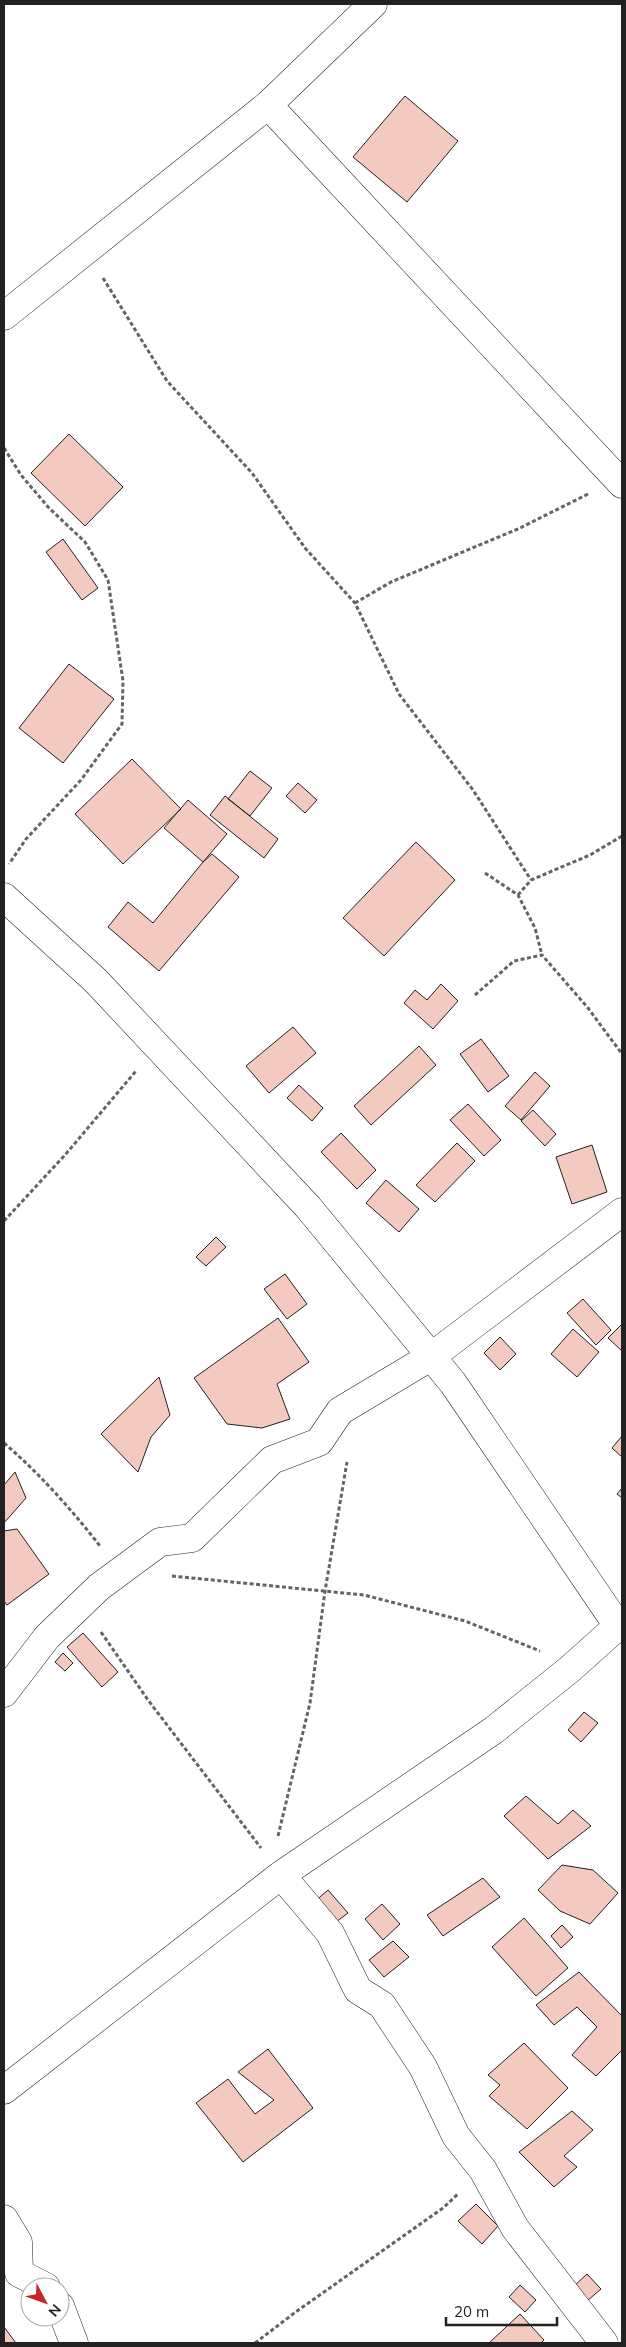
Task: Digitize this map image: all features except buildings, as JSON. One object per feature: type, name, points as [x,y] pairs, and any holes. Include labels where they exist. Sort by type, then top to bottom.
[{"type":"street","points":[[4,316],[268,105],[373,4]]},
{"type":"street","points":[[268,105],[620,482]]},
{"type":"street","points":[[4,897],[96,981],[308,1207],[432,1356],[620,1627],[494,1730],[281,1875],[4,2090]]},
{"type":"street","points":[[4,1693],[47,1636],[99,1587],[160,1542],[192,1538],[272,1460],[319,1442],[340,1411],[432,1356],[622,1212]]},
{"type":"street","points":[[281,1875],[330,1933],[358,1990],[382,2005],[424,2067],[456,2136],[483,2170],[514,2228],[604,2343]]},
{"type":"street","points":[[4,2218],[18,2242],[19,2273],[27,2277]]},
{"type":"street","points":[[68,2327],[74,2343]]},
{"type":"path","points":[[86,250],[167,381],[252,473],[305,548],[355,603],[399,694],[473,790],[531,880]]},
{"type":"path","points":[[4,448],[21,475],[49,508],[85,542],[108,580],[123,681],[122,724],[81,780],[26,839],[4,872]]},
{"type":"path","points":[[355,603],[391,582],[518,529],[620,482]]},
{"type":"path","points":[[518,895],[531,880],[590,855],[622,836]]},
{"type":"path","points":[[485,873],[518,895],[536,928],[542,955],[588,1008],[622,1054]]},
{"type":"path","points":[[475,996],[514,961],[542,955]]},
{"type":"path","points":[[4,1221],[65,1154],[156,1047]]},
{"type":"path","points":[[4,1443],[29,1465],[77,1517],[120,1572],[364,1595],[465,1621],[574,1665]]},
{"type":"path","points":[[281,1875],[276,1845],[310,1703],[348,1459]]},
{"type":"path","points":[[81,1604],[148,1700],[281,1875]]},
{"type":"path","points":[[255,2343],[304,2305],[443,2208],[483,2170]]}]
